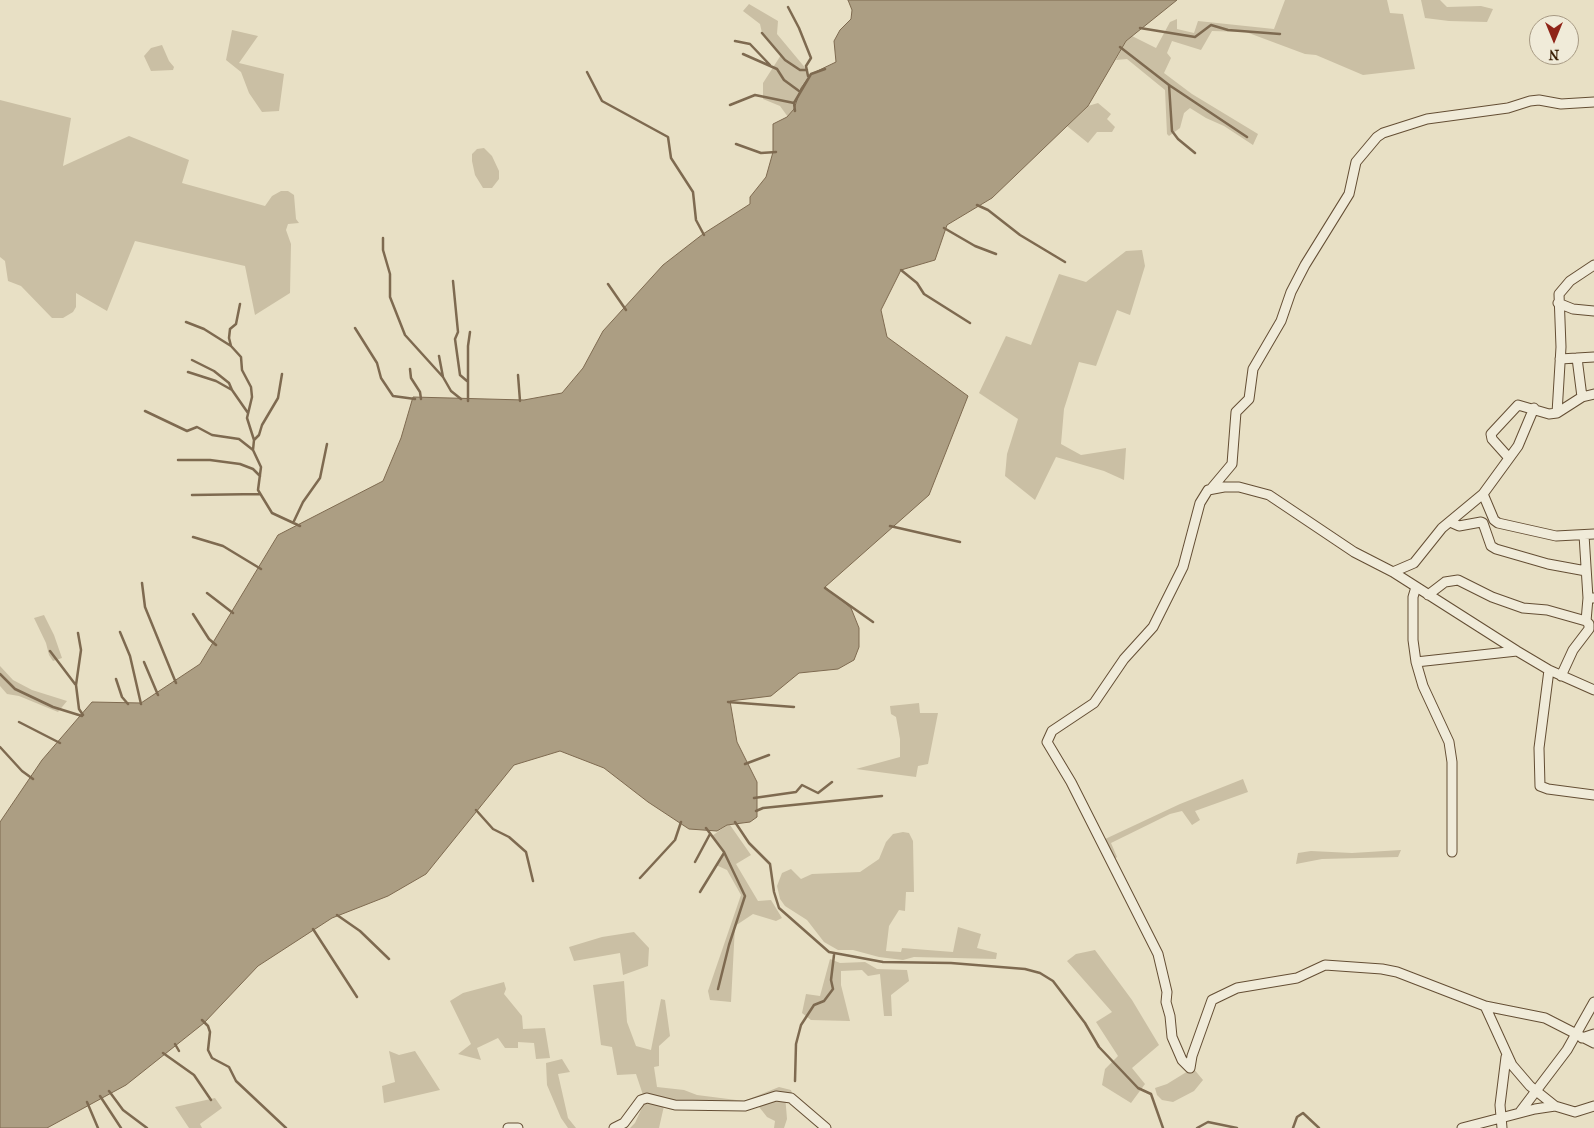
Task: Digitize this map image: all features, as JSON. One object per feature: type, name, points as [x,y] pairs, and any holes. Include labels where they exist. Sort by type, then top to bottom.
[{"type":"street","points":[[1594,102],[1561,104],[1530,101],[1508,108],[1427,120],[1383,133],[1356,162],[1349,194],[1305,266],[1291,292],[1281,321],[1253,369],[1249,400],[1236,412],[1232,464],[1204,495],[1200,503],[1183,567],[1152,627],[1128,653],[1094,704],[1052,731],[1047,742],[1071,782],[1158,954],[1167,992],[1166,1002],[1175,1047],[1182,1060],[1190,1068],[1192,1056],[1212,1000],[1237,988],[1297,978],[1324,965],[1391,970],[1485,1006],[1545,1018],[1594,1043]]},
{"type":"street","points":[[1556,413],[1560,359],[1559,294],[1563,288],[1594,265]]},
{"type":"street","points":[[1558,303],[1573,309],[1594,311]]},
{"type":"street","points":[[1560,359],[1594,357]]},
{"type":"street","points":[[1577,358],[1582,397]]},
{"type":"street","points":[[1509,458],[1492,439],[1491,434],[1518,405],[1534,408],[1548,414],[1556,413],[1582,397],[1594,394]]},
{"type":"street","points":[[1393,572],[1414,563],[1450,522],[1483,494],[1518,446],[1534,408]]},
{"type":"street","points":[[1211,489],[1239,487],[1269,495],[1354,552],[1393,572],[1517,651],[1549,670],[1594,690]]},
{"type":"street","points":[[1483,494],[1494,520],[1498,523],[1556,536],[1594,534]]},
{"type":"street","points":[[1450,522],[1459,526],[1481,522],[1491,546],[1496,549],[1548,564],[1586,571]]},
{"type":"street","points":[[1561,676],[1574,650],[1590,626],[1591,598],[1586,571],[1590,559],[1584,535]]},
{"type":"street","points":[[1428,595],[1445,582],[1458,580],[1492,597],[1523,608],[1547,610],[1590,626]]},
{"type":"street","points":[[1416,587],[1413,640],[1416,662],[1423,686],[1447,737],[1450,751],[1452,852]]},
{"type":"street","points":[[1416,662],[1517,651]]},
{"type":"street","points":[[1549,670],[1539,748],[1540,786],[1548,789],[1594,795]]},
{"type":"street","points":[[1462,1128],[1502,1123],[1520,1112],[1579,1036],[1594,1002]]},
{"type":"street","points":[[1485,1006],[1506,1057],[1536,1091],[1555,1106],[1575,1112],[1594,1106]]},
{"type":"street","points":[[1579,1036],[1594,1034]]},
{"type":"street","points":[[1502,1123],[1500,1105],[1506,1057]]},
{"type":"street","points":[[614,1128],[623,1125],[641,1100],[647,1098],[675,1105],[745,1106],[776,1096],[791,1098],[826,1128]]},
{"type":"street","points":[[1520,1112],[1555,1106]]},
{"type":"street","points":[[508,1128],[518,1128]]},
{"type":"shaded area","points":[[848,0],[1177,0],[1126,41],[1088,106],[992,198],[947,225],[935,260],[901,270],[881,310],[887,337],[968,396],[929,495],[825,587],[851,608],[859,628],[859,647],[854,660],[838,669],[799,673],[771,696],[730,701],[737,742],[757,782],[757,817],[750,822],[727,825],[717,831],[689,829],[648,802],[604,768],[560,751],[514,765],[426,874],[388,896],[332,918],[258,966],[204,1023],[126,1085],[47,1128],[0,1128],[0,822],[42,760],[92,702],[141,703],[200,664],[278,535],[383,481],[401,438],[413,397],[524,400],[562,393],[583,368],[603,331],[663,265],[703,234],[750,204],[750,197],[766,177],[773,152],[773,124],[787,117],[794,109],[801,88],[811,74],[836,62],[834,41],[840,30],[851,19],[852,10]]},
{"type":"shaded area","points":[[1285,0],[1387,0],[1390,13],[1403,14],[1415,69],[1363,75],[1316,55],[1305,54],[1246,32],[1212,31],[1201,50],[1172,41],[1167,53],[1171,58],[1164,73],[1192,94],[1258,134],[1253,145],[1224,126],[1190,108],[1184,113],[1180,128],[1169,136],[1167,134],[1165,90],[1127,59],[1116,60],[1126,41],[1132,36],[1156,48],[1170,22],[1177,19],[1177,29],[1194,33],[1198,21],[1274,29]]},
{"type":"shaded area","points":[[1421,0],[1440,0],[1447,7],[1481,6],[1493,9],[1487,22],[1425,18]]},
{"type":"shaded area","points":[[749,4],[778,21],[777,34],[807,70],[809,77],[801,88],[794,109],[788,117],[780,106],[763,99],[763,83],[781,55],[762,33],[760,24],[743,11]]},
{"type":"shaded area","points":[[232,30],[258,36],[239,63],[284,74],[279,111],[262,112],[249,93],[241,72],[226,60]]},
{"type":"shaded area","points":[[162,45],[169,61],[174,67],[173,70],[151,71],[144,56],[151,48]]},
{"type":"shaded area","points":[[0,100],[71,118],[63,166],[129,136],[189,160],[182,183],[265,206],[272,196],[281,191],[288,191],[294,195],[296,219],[299,223],[288,224],[286,230],[291,244],[290,293],[255,315],[245,266],[135,241],[107,311],[76,293],[76,307],[73,312],[63,318],[52,318],[21,286],[8,281],[5,261],[0,257]]},
{"type":"shaded area","points":[[1098,103],[1111,114],[1107,119],[1115,127],[1112,132],[1097,132],[1088,143],[1067,126],[1088,106]]},
{"type":"shaded area","points":[[484,148],[492,156],[499,171],[499,179],[492,188],[483,188],[475,175],[472,161],[472,154],[477,149]]},
{"type":"shaded area","points":[[1142,250],[1145,266],[1130,315],[1117,310],[1096,366],[1079,362],[1064,409],[1061,444],[1081,455],[1126,448],[1124,480],[1104,471],[1056,457],[1035,500],[1005,476],[1007,454],[1018,419],[979,393],[1006,336],[1031,345],[1059,274],[1086,282],[1126,251]]},
{"type":"shaded area","points":[[44,615],[54,635],[62,658],[53,661],[34,618]]},
{"type":"shaded area","points":[[0,666],[13,680],[32,690],[67,701],[58,712],[19,696],[7,694],[0,686]]},
{"type":"shaded area","points":[[919,703],[920,713],[938,713],[928,764],[918,766],[916,777],[856,769],[900,757],[900,739],[896,717],[891,714],[890,706]]},
{"type":"shaded area","points":[[1243,779],[1248,792],[1195,811],[1200,820],[1192,825],[1182,811],[1170,814],[1111,843],[1117,857],[1113,860],[1103,840],[1180,804]]},
{"type":"shaded area","points":[[727,825],[730,825],[751,855],[736,864],[758,901],[771,900],[782,918],[776,921],[753,914],[735,926],[731,1002],[710,1000],[708,991],[741,895],[727,870],[716,865],[724,852],[712,836]]},
{"type":"shaded area","points":[[909,833],[913,841],[914,892],[906,892],[905,911],[899,910],[889,926],[886,951],[901,952],[902,948],[953,952],[958,927],[981,934],[977,948],[997,953],[996,959],[914,957],[903,960],[879,957],[853,950],[838,950],[824,942],[807,920],[785,906],[780,899],[777,886],[782,873],[791,869],[801,879],[812,874],[860,872],[879,859],[886,842],[893,834]]},
{"type":"shaded area","points":[[1401,850],[1398,857],[1322,859],[1296,864],[1298,853],[1311,851],[1352,853]]},
{"type":"shaded area","points":[[634,932],[649,948],[648,966],[623,975],[620,953],[574,961],[569,947],[602,937]]},
{"type":"shaded area","points":[[1095,950],[1132,1000],[1159,1045],[1132,1068],[1145,1084],[1131,1103],[1102,1085],[1105,1069],[1118,1056],[1096,1022],[1112,1012],[1067,961],[1076,954]]},
{"type":"shaded area","points":[[830,959],[840,963],[865,962],[877,969],[907,970],[909,981],[891,995],[892,1016],[884,1016],[880,974],[868,976],[862,970],[841,971],[841,985],[850,1021],[811,1020],[802,1013],[806,994],[820,996]]},
{"type":"shaded area","points":[[624,981],[627,1022],[636,1046],[651,1050],[661,999],[665,1000],[670,1036],[659,1046],[659,1066],[654,1067],[657,1087],[684,1090],[697,1095],[744,1101],[779,1087],[791,1090],[793,1097],[785,1095],[787,1119],[784,1128],[774,1128],[775,1121],[767,1117],[756,1103],[664,1106],[659,1128],[630,1128],[635,1123],[645,1101],[636,1074],[617,1075],[612,1047],[601,1045],[593,985]]},
{"type":"shaded area","points":[[504,982],[506,989],[504,994],[522,1016],[523,1029],[545,1028],[550,1058],[536,1059],[534,1043],[518,1042],[518,1048],[505,1048],[498,1038],[477,1048],[481,1060],[458,1054],[471,1044],[450,1001],[463,993]]},
{"type":"shaded area","points":[[389,1051],[399,1055],[415,1051],[440,1090],[384,1103],[382,1086],[395,1082]]},
{"type":"shaded area","points":[[562,1059],[570,1072],[558,1074],[568,1118],[576,1128],[568,1128],[561,1118],[547,1085],[546,1063]]},
{"type":"shaded area","points":[[1193,1068],[1203,1080],[1194,1091],[1173,1102],[1162,1100],[1157,1095],[1155,1088],[1167,1084]]},
{"type":"shaded area","points":[[215,1098],[222,1108],[200,1124],[202,1128],[189,1128],[175,1107]]},
{"type":"waterway","points":[[788,7],[811,58],[806,66],[808,76]]},
{"type":"waterway","points":[[1140,28],[1195,37],[1211,25],[1228,30],[1280,34]]},
{"type":"waterway","points":[[762,33],[785,60],[800,70],[807,70]]},
{"type":"waterway","points":[[735,41],[750,44],[770,65]]},
{"type":"waterway","points":[[1120,47],[1169,85],[1247,137]]},
{"type":"waterway","points":[[743,54],[777,69],[784,80],[799,91]]},
{"type":"waterway","points":[[795,111],[794,103],[811,74],[825,69]]},
{"type":"waterway","points":[[587,72],[602,101],[668,137],[671,158],[693,192],[696,220],[704,235]]},
{"type":"waterway","points":[[1169,85],[1172,131],[1178,139],[1195,153]]},
{"type":"waterway","points":[[730,105],[755,95],[794,103]]},
{"type":"waterway","points":[[736,144],[761,153],[776,152]]},
{"type":"waterway","points":[[977,205],[988,210],[1020,235],[1065,262]]},
{"type":"waterway","points":[[944,228],[975,246],[996,254]]},
{"type":"waterway","points":[[383,238],[383,250],[390,274],[390,297],[405,335],[443,377],[451,391],[461,399]]},
{"type":"waterway","points":[[901,270],[917,283],[924,294],[970,323]]},
{"type":"waterway","points":[[453,281],[458,332],[455,339],[460,375],[467,381]]},
{"type":"waterway","points":[[608,284],[626,310]]},
{"type":"waterway","points":[[240,304],[236,324],[230,329],[229,338],[231,346],[241,357],[242,370],[251,387],[252,397],[247,418],[254,440],[253,450],[261,467],[258,490],[272,513],[300,526]]},
{"type":"waterway","points":[[186,322],[204,329],[231,346]]},
{"type":"waterway","points":[[355,328],[377,363],[381,378],[393,396],[415,399]]},
{"type":"waterway","points":[[468,401],[468,346],[470,332]]},
{"type":"waterway","points":[[439,356],[443,377]]},
{"type":"waterway","points":[[192,360],[214,371],[229,383],[232,390]]},
{"type":"waterway","points":[[410,369],[411,378],[420,392],[421,399]]},
{"type":"waterway","points":[[188,372],[216,381],[232,390],[248,413]]},
{"type":"waterway","points":[[254,440],[259,435],[262,425],[278,398],[282,374]]},
{"type":"waterway","points":[[518,375],[520,401]]},
{"type":"waterway","points":[[145,411],[187,431],[197,427],[212,435],[239,439],[253,450]]},
{"type":"waterway","points":[[294,521],[303,502],[320,478],[327,444]]},
{"type":"waterway","points":[[178,460],[210,460],[240,464],[253,469],[260,476]]},
{"type":"waterway","points":[[192,495],[260,494]]},
{"type":"waterway","points":[[890,526],[960,542]]},
{"type":"waterway","points":[[193,537],[223,546],[261,569]]},
{"type":"waterway","points":[[142,583],[145,607],[176,683]]},
{"type":"waterway","points":[[825,588],[873,622]]},
{"type":"waterway","points":[[207,593],[233,613]]},
{"type":"waterway","points":[[193,614],[209,639],[216,645]]},
{"type":"waterway","points":[[120,632],[130,656],[141,704]]},
{"type":"waterway","points":[[78,633],[81,650],[76,685],[79,709],[83,715]]},
{"type":"waterway","points":[[50,651],[75,684]]},
{"type":"waterway","points":[[144,662],[158,695]]},
{"type":"waterway","points":[[0,674],[15,689],[53,707],[82,716]]},
{"type":"waterway","points":[[116,679],[122,697],[128,704]]},
{"type":"waterway","points":[[728,702],[794,707]]},
{"type":"waterway","points":[[19,722],[60,743]]},
{"type":"waterway","points":[[0,747],[22,771],[33,779]]},
{"type":"waterway","points":[[745,764],[769,755]]},
{"type":"waterway","points":[[754,798],[796,792],[802,785],[818,793],[832,782]]},
{"type":"waterway","points":[[756,811],[763,808],[882,796]]},
{"type":"waterway","points":[[476,810],[493,829],[509,837],[526,852],[533,881]]},
{"type":"waterway","points":[[640,878],[675,840],[681,822]]},
{"type":"waterway","points":[[735,822],[749,843],[770,864],[774,892],[779,908],[829,952],[883,962],[951,963],[1025,969],[1040,973],[1053,981],[1085,1023],[1099,1047],[1138,1088],[1151,1094],[1163,1128]]},
{"type":"waterway","points":[[706,828],[724,852],[745,896],[729,945],[718,989]]},
{"type":"waterway","points":[[695,862],[710,834]]},
{"type":"waterway","points":[[700,892],[724,853]]},
{"type":"waterway","points":[[337,915],[360,931],[389,959]]},
{"type":"waterway","points":[[313,929],[357,997]]},
{"type":"waterway","points":[[795,1081],[796,1044],[801,1025],[814,1005],[824,1001],[833,989],[831,980],[834,955]]},
{"type":"waterway","points":[[202,1020],[208,1026],[210,1032],[208,1050],[212,1058],[229,1067],[236,1081],[286,1128]]},
{"type":"waterway","points":[[175,1044],[179,1051]]},
{"type":"waterway","points":[[163,1053],[194,1075],[211,1100]]},
{"type":"waterway","points":[[109,1091],[123,1110],[147,1128]]},
{"type":"waterway","points":[[100,1096],[121,1128]]},
{"type":"waterway","points":[[87,1102],[98,1128]]},
{"type":"waterway","points":[[1293,1128],[1297,1117],[1303,1113],[1319,1128]]},
{"type":"waterway","points":[[1197,1128],[1208,1122],[1237,1128]]}]
